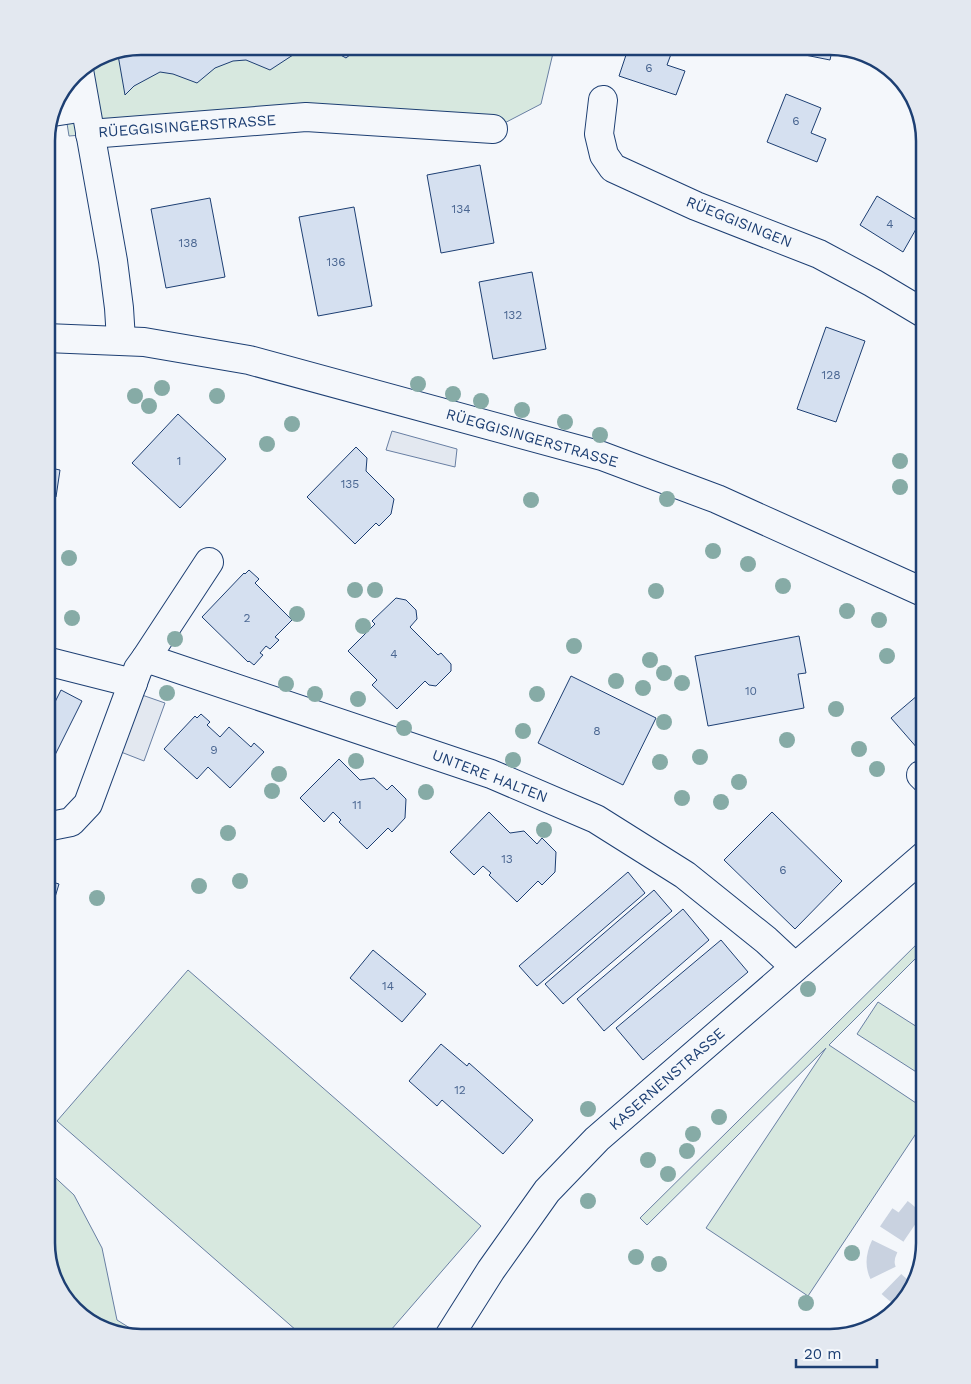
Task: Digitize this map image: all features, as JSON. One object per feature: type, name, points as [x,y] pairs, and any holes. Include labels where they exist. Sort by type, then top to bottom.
[{"type":"street","points":[[81,80],[90,134]]},
{"type":"street","name":"RÜEGGISINGEN","points":[[603,100],[599,134],[604,155],[613,168],[703,209],[819,254],[916,309]]},
{"type":"street","points":[[61,111],[85,107]]},
{"type":"street","name":"RÜEGGISINGERSTRASSE","points":[[121,340],[113,261],[90,134],[306,117],[493,129]]},
{"type":"street","name":"RÜEGGISINGERSTRASSE","points":[[55,338],[144,342],[249,360],[602,456],[717,499],[916,589]]},
{"type":"street","points":[[55,825],[71,822],[88,804],[138,669],[209,562]]},
{"type":"street","points":[[55,652],[93,660]]},
{"type":"street","name":"UNTERE HALTEN","points":[[146,658],[491,774],[596,819],[685,875],[766,940],[795,967]]},
{"type":"street","points":[[55,663],[133,683]]},
{"type":"street","name":"KASERNENSTRASSE","points":[[454,1329],[491,1270],[547,1191],[596,1139],[916,863]]},
{"type":"shaded area","points":[[141,55],[553,55],[541,104],[493,129],[306,117],[69,136],[64,104],[70,93],[80,80],[93,70],[108,62],[124,57]]},
{"type":"shaded area","points":[[392,431],[457,449],[455,467],[386,450]]},
{"type":"shaded area","points":[[142,695],[165,703],[144,761],[121,752]]},
{"type":"shaded area","points":[[916,945],[916,958],[829,1045],[916,1103],[916,1134],[808,1296],[706,1228],[826,1048],[647,1225],[640,1218]]},
{"type":"shaded area","points":[[188,970],[481,1226],[392,1329],[295,1329],[57,1121]]},
{"type":"shaded area","points":[[878,1002],[916,1026],[916,1072],[857,1034]]},
{"type":"shaded area","points":[[55,1177],[74,1195],[102,1248],[117,1320],[130,1328],[113,1324],[89,1311],[73,1295],[62,1276],[58,1265],[55,1243]]},
{"type":"building","points":[[141,55],[293,55],[270,70],[246,60],[233,61],[215,68],[197,83],[173,74],[160,72],[134,86],[125,95],[119,59],[124,57]]},
{"type":"building","points":[[626,55],[671,55],[667,65],[685,71],[676,95],[619,76]]},
{"type":"building","points":[[805,55],[831,55],[830,60]]},
{"type":"building","points":[[786,94],[821,108],[811,133],[826,139],[817,162],[767,142]]},
{"type":"building","points":[[480,165],[494,243],[441,253],[427,175]]},
{"type":"building","points":[[877,196],[916,220],[916,229],[903,252],[860,225]]},
{"type":"building","points":[[210,198],[225,277],[166,288],[151,209]]},
{"type":"building","points":[[354,207],[372,306],[318,316],[299,217]]},
{"type":"building","points":[[532,272],[546,349],[493,359],[479,282]]},
{"type":"building","points":[[826,327],[865,341],[836,422],[797,409]]},
{"type":"building","points":[[178,414],[226,459],[180,508],[132,463]]},
{"type":"building","points":[[356,447],[367,458],[366,471],[394,499],[391,514],[379,526],[376,523],[355,544],[307,497]]},
{"type":"building","points":[[55,469],[60,470],[55,497]]},
{"type":"building","points":[[249,570],[259,579],[255,583],[292,620],[275,637],[279,640],[270,649],[266,646],[260,653],[263,655],[254,665],[248,662],[202,617]]},
{"type":"building","points":[[396,598],[406,600],[416,610],[417,619],[410,627],[438,655],[441,653],[451,664],[451,671],[436,686],[429,685],[425,681],[397,709],[372,685],[377,680],[348,651],[375,624],[372,621]]},
{"type":"building","points":[[799,636],[806,673],[798,674],[804,708],[708,726],[695,656]]},
{"type":"building","points":[[571,676],[656,718],[623,785],[538,743]]},
{"type":"building","points":[[61,690],[82,701],[55,755],[55,702]]},
{"type":"building","points":[[916,697],[916,747],[891,718]]},
{"type":"building","points":[[201,714],[210,722],[207,725],[220,737],[229,727],[251,747],[254,743],[264,752],[230,788],[208,767],[197,779],[164,749],[195,716],[197,718]]},
{"type":"building","points":[[339,759],[360,780],[374,778],[387,790],[392,785],[406,799],[405,818],[392,832],[388,828],[367,849],[339,822],[341,820],[333,812],[324,822],[300,798]]},
{"type":"building","points":[[489,812],[510,833],[524,831],[537,844],[542,838],[556,852],[555,872],[542,885],[538,881],[517,902],[489,875],[491,873],[483,866],[474,875],[450,852]]},
{"type":"building","points":[[772,812],[842,881],[795,929],[724,860]]},
{"type":"building","points":[[628,872],[645,893],[537,986],[519,966]]},
{"type":"building","points":[[55,883],[59,884],[55,897]]},
{"type":"building","points":[[654,890],[672,911],[563,1004],[545,984]]},
{"type":"building","points":[[683,909],[709,940],[604,1031],[577,999]]},
{"type":"building","points":[[721,940],[748,972],[643,1060],[616,1028]]},
{"type":"building","points":[[373,950],[426,994],[402,1022],[350,978]]},
{"type":"building","points":[[441,1044],[467,1066],[469,1063],[533,1120],[503,1154],[442,1100],[437,1106],[409,1081]]},
{"type":"tunnel","points":[[899,1212],[904,1216],[884,1249],[881,1267],[885,1276],[901,1291]]}]
